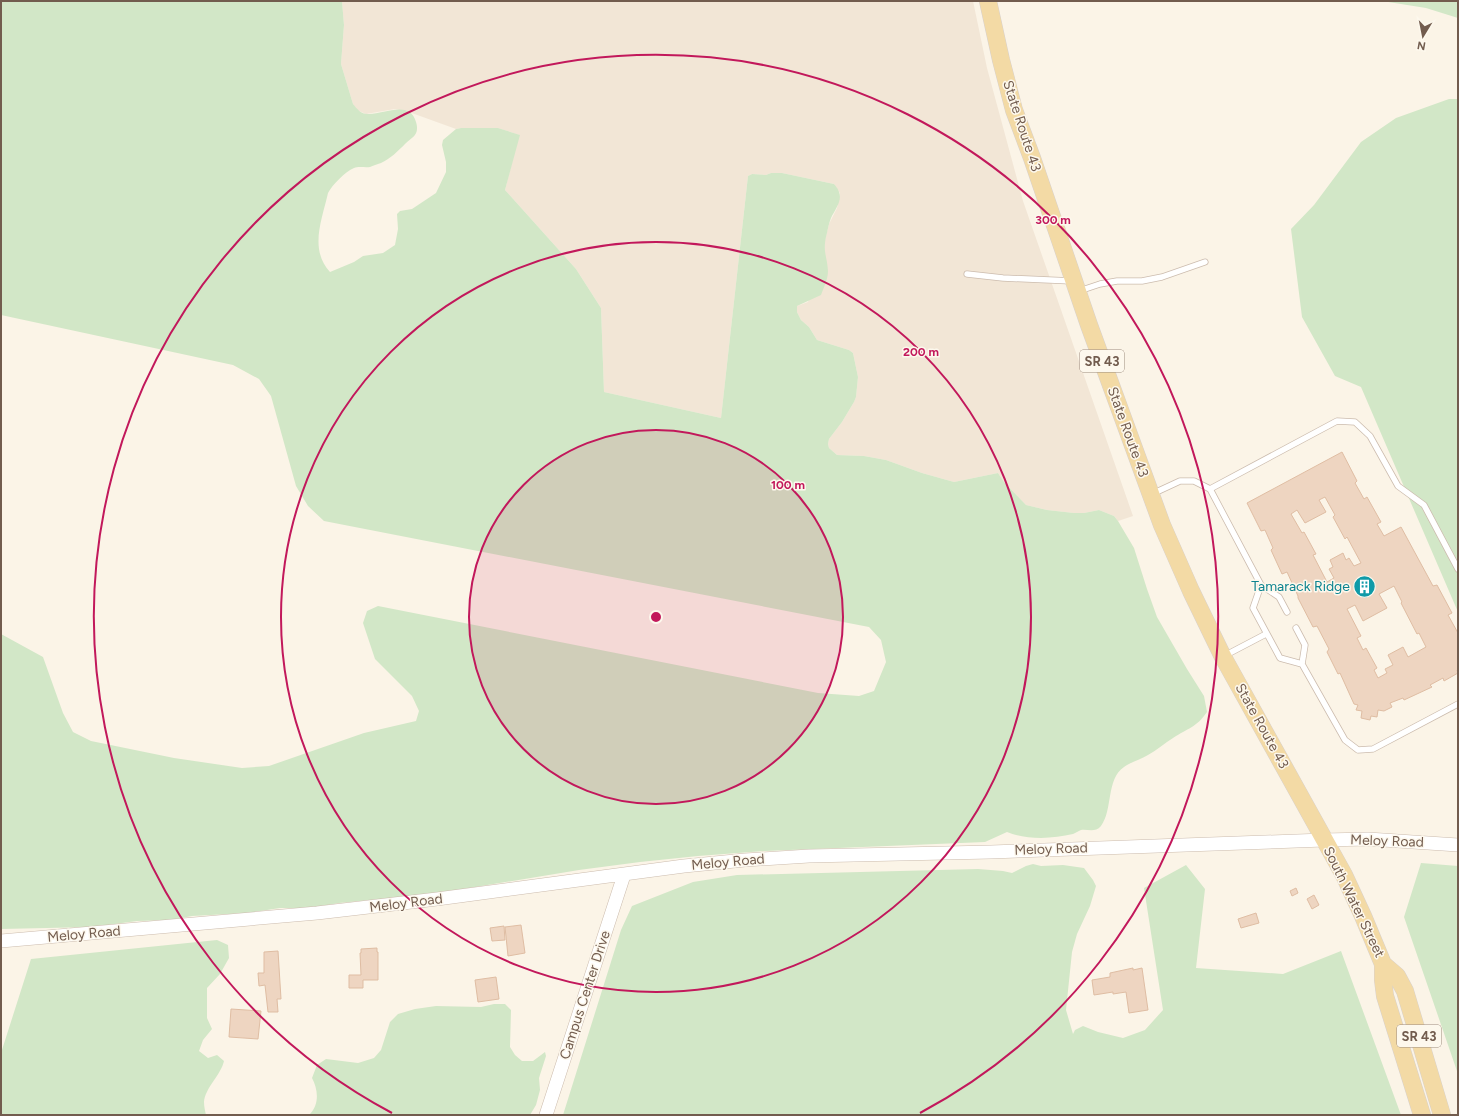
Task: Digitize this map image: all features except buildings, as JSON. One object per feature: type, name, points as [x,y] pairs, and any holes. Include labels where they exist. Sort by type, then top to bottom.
[{"type":"main road","name":"State Route 43","points":[[988,1],[1014,110],[1162,525],[1190,592],[1223,657],[1324,840]]},
{"type":"main road","name":"South Water Street","points":[[1324,840],[1350,888],[1383,964],[1385,996],[1422,1115]]},
{"type":"main road","name":"South Water Street","points":[[1383,964],[1397,976],[1405,991],[1442,1115]]},
{"type":"street","name":"Meloy Road","points":[[1,941],[317,913],[437,899],[684,866],[745,860],[809,856],[991,852],[1368,839],[1458,845]]},
{"type":"street","name":"Campus Center Drive","points":[[546,1115],[624,875]]},
{"type":"lane","points":[[967,274],[1076,287],[1117,281],[1142,281],[1205,262]]},
{"type":"lane","points":[[1210,489],[1337,421],[1355,422],[1370,436],[1398,486],[1424,505],[1458,569]]},
{"type":"lane","points":[[1151,494],[1180,481],[1194,481],[1210,489],[1261,585],[1279,597],[1287,612]]},
{"type":"lane","points":[[1261,585],[1253,608],[1266,634],[1280,658],[1302,664]]},
{"type":"lane","points":[[1296,628],[1305,645],[1302,664],[1345,740],[1358,750],[1373,749],[1458,704]]},
{"type":"lane","points":[[1223,657],[1266,634]]},
{"type":"shaded area","points":[[342,1],[973,1],[987,68],[1023,201],[1133,516],[1118,521],[1114,516],[1099,510],[1074,513],[1047,510],[1026,505],[1004,482],[998,473],[954,482],[922,473],[886,460],[864,456],[837,455],[829,448],[829,439],[842,422],[856,397],[858,377],[853,353],[849,350],[817,340],[809,327],[801,320],[797,312],[797,306],[808,302],[825,255],[824,244],[829,224],[837,208],[840,193],[834,184],[782,173],[771,173],[766,175],[752,174],[748,176],[721,418],[604,392],[601,308],[576,269],[505,190],[519,135],[498,128],[456,129],[409,112],[395,109],[366,114],[357,110],[353,104],[341,64],[344,25]]},
{"type":"green space","points":[[1,1],[342,1],[344,25],[341,64],[353,104],[359,111],[366,114],[395,110],[408,111],[413,115],[417,130],[413,137],[394,155],[381,163],[370,167],[356,167],[347,172],[328,193],[320,224],[319,244],[320,254],[330,272],[354,262],[363,256],[383,253],[395,245],[398,229],[397,214],[400,211],[412,209],[436,193],[446,172],[446,162],[442,145],[443,140],[456,129],[498,128],[520,135],[505,190],[576,269],[601,308],[604,392],[721,418],[748,176],[752,174],[766,175],[771,173],[782,173],[834,184],[838,189],[840,197],[838,205],[830,220],[826,239],[825,249],[828,271],[827,280],[821,295],[797,306],[797,312],[801,320],[809,327],[817,340],[849,350],[853,353],[858,377],[856,397],[842,422],[829,439],[829,448],[837,455],[864,456],[886,460],[922,473],[954,482],[998,473],[1004,482],[1026,505],[1047,510],[1074,513],[1099,510],[1114,516],[1134,548],[1157,617],[1204,696],[1207,712],[1192,727],[1155,751],[1127,765],[1118,772],[1114,779],[1105,819],[1099,828],[1094,830],[1081,830],[1065,836],[1040,838],[1015,835],[1007,832],[985,842],[765,851],[698,856],[579,870],[433,894],[339,903],[310,908],[280,908],[247,913],[192,916],[170,920],[137,921],[92,927],[1,929],[1,634],[43,657],[63,713],[73,732],[91,741],[174,758],[242,768],[269,766],[364,733],[416,721],[419,711],[412,696],[375,659],[363,623],[367,611],[378,606],[818,693],[859,696],[874,691],[886,662],[881,640],[869,627],[324,521],[308,506],[296,486],[271,396],[259,379],[233,365],[1,315]]},
{"type":"green space","points":[[1382,1],[1458,1],[1458,18],[1426,8]]},
{"type":"green space","points":[[1449,99],[1458,99],[1458,612],[1361,387],[1335,376],[1302,317],[1291,229],[1314,205],[1361,142],[1396,118]]},
{"type":"green space","points":[[1421,863],[1458,866],[1458,1074],[1404,917]]},
{"type":"green space","points":[[1033,864],[1041,866],[1063,865],[1084,868],[1096,886],[1090,906],[1077,934],[1072,952],[1066,1010],[1073,1034],[1075,1030],[1083,1026],[1098,1032],[1123,1038],[1145,1030],[1163,1010],[1144,888],[1186,865],[1205,889],[1196,968],[1283,974],[1341,951],[1401,1115],[563,1115],[621,930],[632,906],[693,882],[737,875],[978,869],[1012,873]]},
{"type":"green space","points":[[217,940],[228,945],[229,958],[220,974],[207,988],[207,1018],[212,1029],[203,1040],[199,1051],[208,1058],[217,1055],[224,1061],[205,1097],[204,1104],[206,1115],[1,1115],[1,1053],[31,959]]},
{"type":"green space","points":[[494,1004],[505,1004],[511,1010],[510,1047],[515,1055],[522,1061],[533,1061],[545,1052],[546,1056],[539,1078],[540,1090],[536,1105],[530,1115],[309,1115],[315,1107],[317,1097],[316,1087],[312,1078],[317,1065],[326,1059],[358,1063],[374,1058],[381,1050],[390,1022],[398,1014],[415,1009],[436,1006],[481,1007]]},
{"type":"place","name":"Tamarack Ridge","points":[[1365,586]]}]
